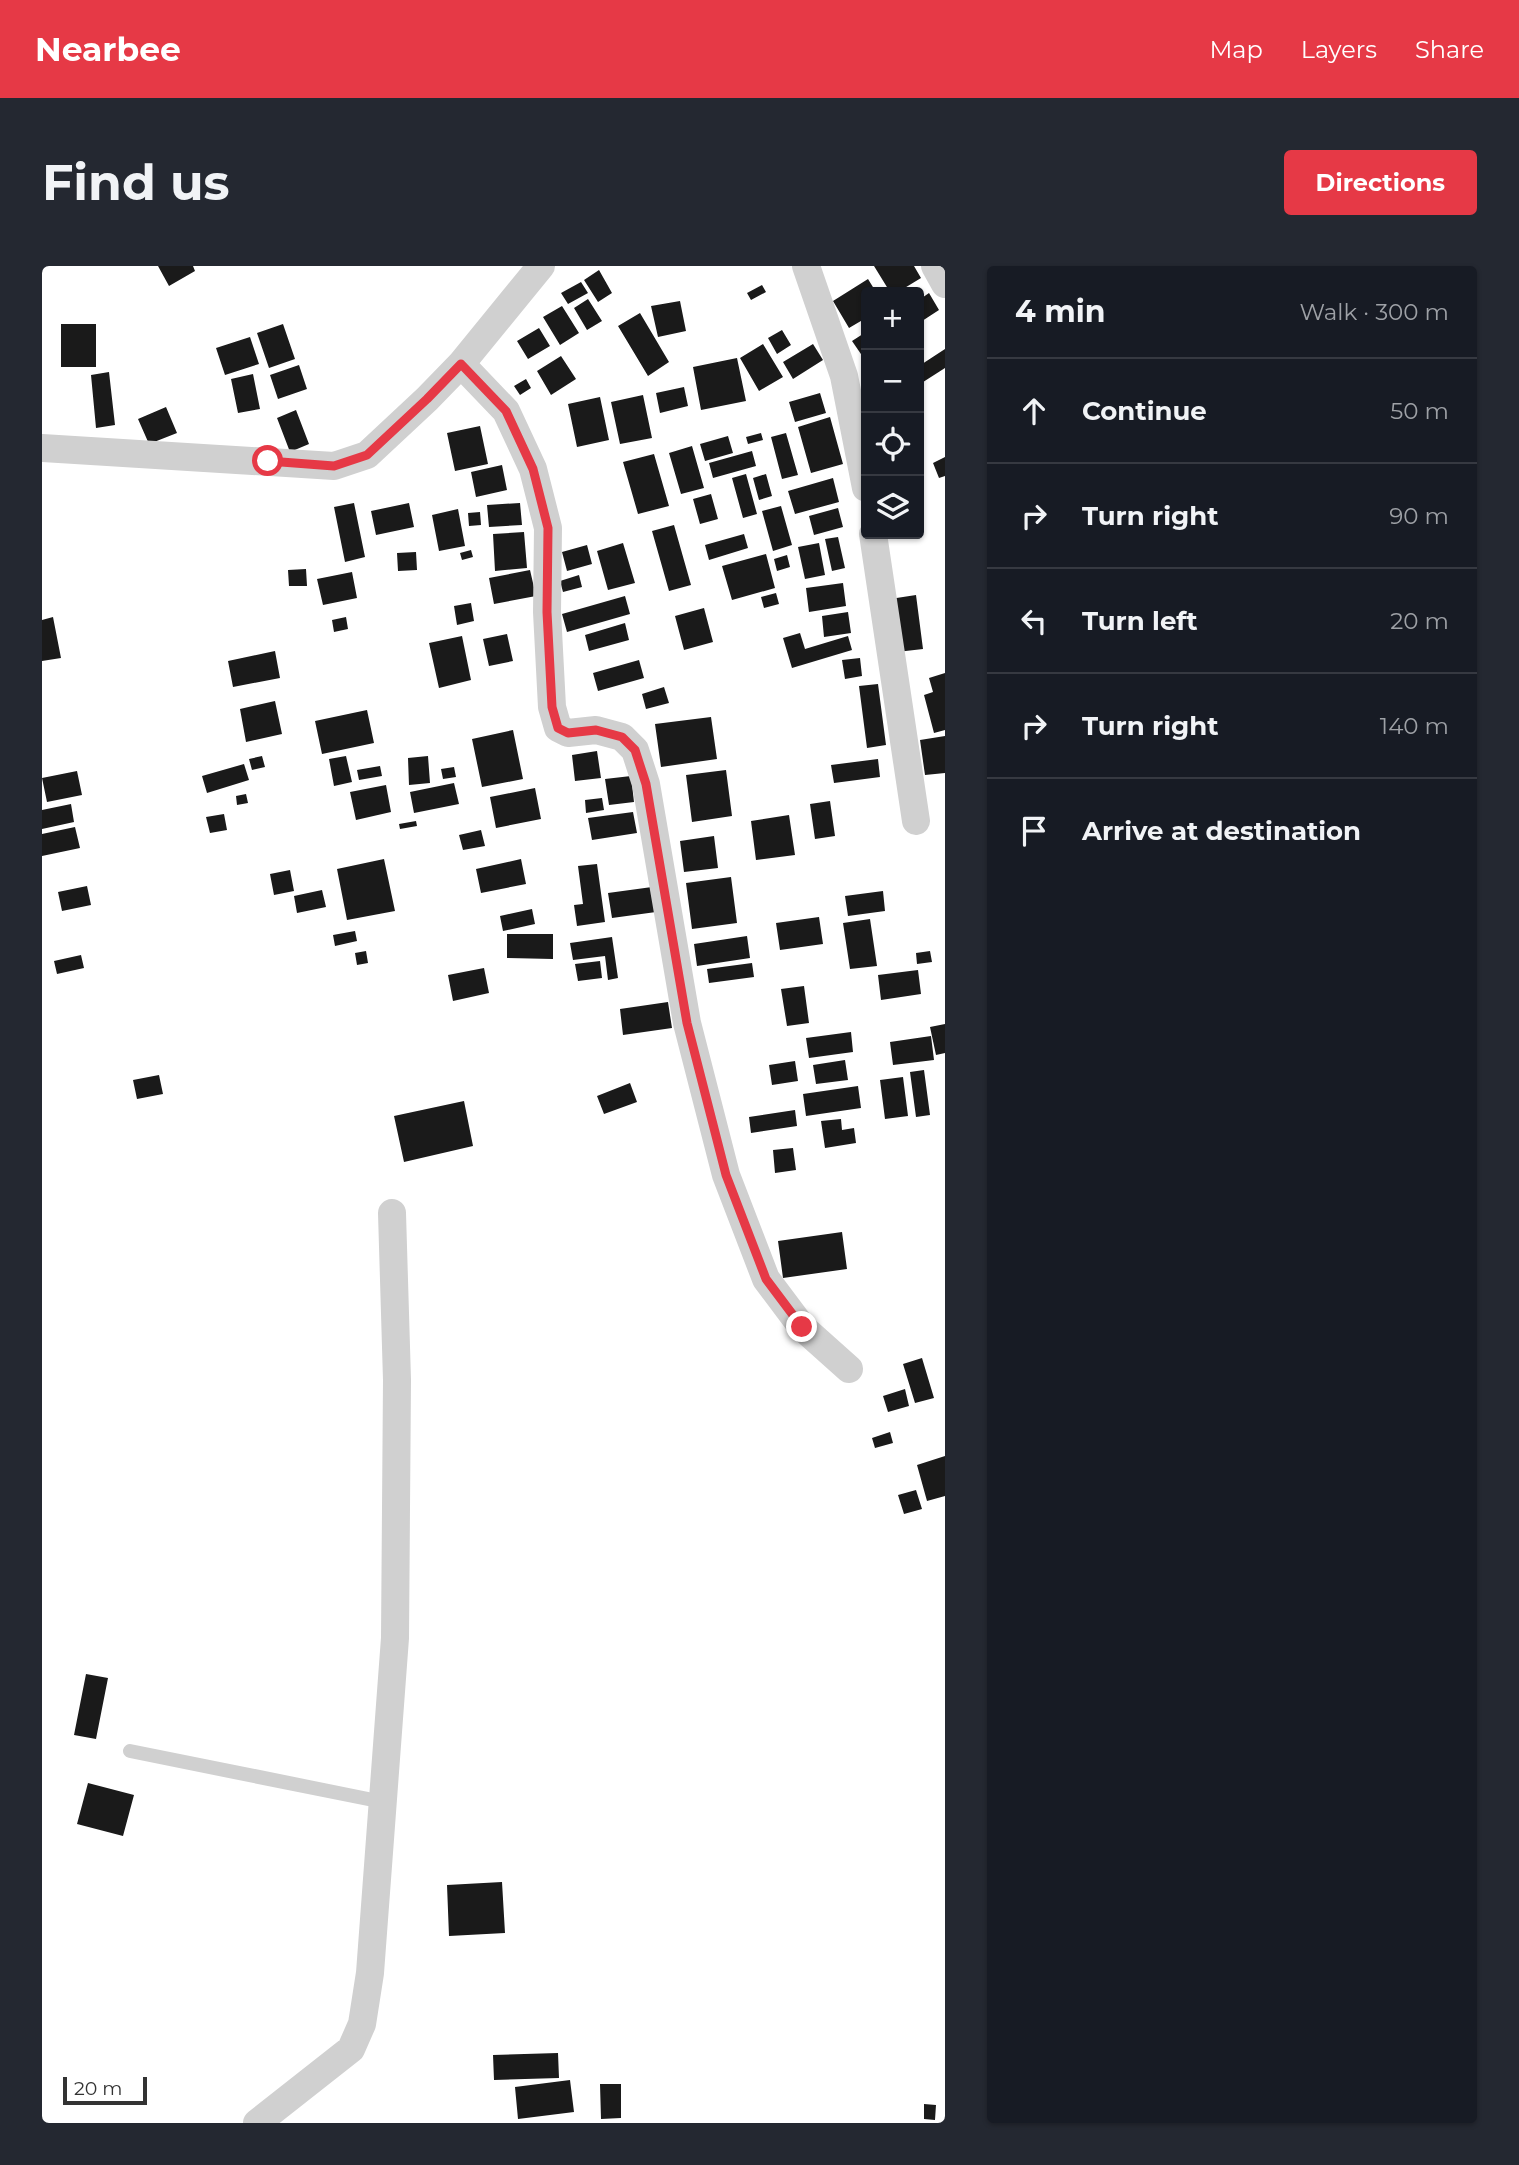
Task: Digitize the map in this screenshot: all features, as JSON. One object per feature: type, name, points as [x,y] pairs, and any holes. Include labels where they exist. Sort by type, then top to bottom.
[{"type":"street","points":[[42,448],[334,466],[367,455],[461,364],[541,266]]},
{"type":"street","points":[[806,266],[844,376],[864,476]]},
{"type":"street","points":[[935,266],[945,285]]},
{"type":"street","points":[[461,364],[506,411],[533,469],[548,528],[547,612],[552,707],[558,728],[568,733],[596,730],[622,737],[635,750],[646,784],[687,1023],[726,1175],[766,1279],[802,1327],[849,1369]]},
{"type":"street","points":[[874,539],[916,821]]},
{"type":"street","points":[[257,2123],[351,2049],[362,2024],[370,1973],[395,1638],[397,1380],[392,1213]]},
{"type":"lane","points":[[130,1751],[383,1802]]},
{"type":"building","points":[[158,266],[193,266],[195,271],[169,286]]},
{"type":"building","points":[[874,266],[914,266],[921,278],[906,287],[887,287]]},
{"type":"building","points":[[599,270],[612,293],[598,302],[584,280]]},
{"type":"building","points":[[868,279],[873,287],[861,287],[861,321],[849,328],[833,301]]},
{"type":"building","points":[[581,282],[588,293],[568,304],[561,293]]},
{"type":"building","points":[[762,285],[766,292],[751,300],[747,293]]},
{"type":"building","points":[[929,293],[939,310],[924,320],[924,296]]},
{"type":"building","points":[[588,299],[602,321],[587,330],[574,308]]},
{"type":"building","points":[[680,301],[686,331],[658,337],[651,306]]},
{"type":"building","points":[[562,306],[579,333],[560,345],[543,317]]},
{"type":"building","points":[[640,313],[669,362],[648,376],[618,326]]},
{"type":"building","points":[[61,324],[96,324],[96,367],[61,367]]},
{"type":"building","points":[[283,324],[295,359],[269,368],[257,333]]},
{"type":"building","points":[[539,328],[550,346],[528,359],[517,341]]},
{"type":"building","points":[[782,330],[791,345],[777,354],[768,338]]},
{"type":"building","points":[[861,335],[861,354],[852,341]]},
{"type":"building","points":[[250,337],[259,364],[225,375],[216,348]]},
{"type":"building","points":[[763,344],[783,377],[759,391],[740,358]]},
{"type":"building","points":[[813,344],[823,360],[793,379],[783,362]]},
{"type":"building","points":[[945,349],[945,368],[924,381],[924,363]]},
{"type":"building","points":[[561,356],[576,379],[551,395],[537,371]]},
{"type":"building","points":[[737,358],[746,401],[701,410],[693,367]]},
{"type":"building","points":[[299,365],[307,389],[278,399],[270,375]]},
{"type":"building","points":[[109,372],[115,425],[96,428],[91,375]]},
{"type":"building","points":[[253,374],[260,409],[238,413],[231,379]]},
{"type":"building","points":[[526,379],[531,388],[520,395],[514,386]]},
{"type":"building","points":[[684,387],[688,406],[660,413],[656,393]]},
{"type":"building","points":[[820,393],[826,413],[795,422],[789,402]]},
{"type":"building","points":[[643,395],[652,438],[620,444],[611,402]]},
{"type":"building","points":[[600,397],[609,440],[577,447],[568,404]]},
{"type":"building","points":[[166,407],[177,433],[149,444],[138,419]]},
{"type":"building","points":[[296,410],[309,444],[290,452],[277,418]]},
{"type":"building","points":[[830,417],[843,464],[811,473],[798,427]]},
{"type":"building","points":[[480,426],[488,464],[455,471],[447,433]]},
{"type":"building","points":[[761,433],[763,440],[748,444],[746,437]]},
{"type":"building","points":[[786,433],[798,475],[782,479],[771,437]]},
{"type":"building","points":[[728,436],[733,453],[705,461],[700,444]]},
{"type":"building","points":[[692,446],[704,488],[681,494],[669,453]]},
{"type":"building","points":[[752,451],[756,466],[713,478],[709,463]]},
{"type":"building","points":[[654,454],[669,506],[638,514],[623,462]]},
{"type":"building","points":[[945,457],[945,476],[939,478],[933,463]]},
{"type":"building","points":[[502,465],[507,490],[476,497],[471,472]]},
{"type":"building","points":[[746,474],[757,514],[743,518],[732,478]]},
{"type":"building","points":[[766,474],[772,496],[759,500],[753,478]]},
{"type":"building","points":[[833,478],[839,502],[795,514],[788,491]]},
{"type":"building","points":[[711,494],[718,519],[700,524],[693,499]]},
{"type":"building","points":[[354,503],[365,557],[345,562],[334,507]]},
{"type":"building","points":[[409,503],[414,527],[376,535],[371,511]]},
{"type":"building","points":[[520,503],[522,525],[489,527],[487,505]]},
{"type":"building","points":[[781,506],[792,545],[773,551],[762,511]]},
{"type":"building","points":[[838,508],[843,527],[814,535],[809,516]]},
{"type":"building","points":[[458,509],[465,546],[439,551],[432,515]]},
{"type":"building","points":[[480,512],[481,525],[469,526],[468,513]]},
{"type":"building","points":[[674,525],[691,585],[669,591],[652,531]]},
{"type":"building","points":[[524,532],[527,568],[495,571],[493,534]]},
{"type":"building","points":[[744,534],[748,548],[709,560],[705,545]]},
{"type":"building","points":[[838,537],[845,568],[832,571],[825,539]]},
{"type":"building","points":[[623,543],[635,583],[608,590],[597,551]]},
{"type":"building","points":[[819,543],[825,575],[805,579],[798,547]]},
{"type":"building","points":[[587,545],[592,564],[567,571],[562,552]]},
{"type":"building","points":[[471,550],[473,557],[462,560],[460,553]]},
{"type":"building","points":[[416,552],[417,570],[398,571],[397,553]]},
{"type":"building","points":[[766,554],[775,588],[732,600],[722,566]]},
{"type":"building","points":[[787,555],[790,567],[777,571],[774,559]]},
{"type":"building","points":[[306,569],[307,586],[289,586],[288,570]]},
{"type":"building","points":[[530,570],[536,596],[494,604],[489,578]]},
{"type":"building","points":[[352,572],[357,598],[323,605],[317,579]]},
{"type":"building","points":[[579,575],[582,587],[563,592],[560,581]]},
{"type":"building","points":[[843,583],[846,606],[809,612],[806,588]]},
{"type":"building","points":[[776,593],[779,604],[764,608],[761,597]]},
{"type":"building","points":[[916,595],[923,649],[897,652],[890,599]]},
{"type":"building","points":[[625,596],[630,614],[567,632],[562,614]]},
{"type":"building","points":[[471,603],[474,621],[457,625],[454,606]]},
{"type":"building","points":[[704,608],[713,642],[684,650],[675,616]]},
{"type":"building","points":[[848,612],[851,633],[824,637],[822,616]]},
{"type":"building","points":[[53,617],[61,658],[42,661],[42,620]]},
{"type":"building","points":[[346,617],[348,629],[334,632],[332,620]]},
{"type":"building","points":[[625,623],[629,640],[589,651],[585,635]]},
{"type":"building","points":[[800,633],[805,649],[848,636],[852,650],[792,668],[783,638]]},
{"type":"building","points":[[507,634],[513,661],[489,666],[483,639]]},
{"type":"building","points":[[462,636],[471,680],[439,688],[429,643]]},
{"type":"building","points":[[275,651],[280,678],[233,687],[228,661]]},
{"type":"building","points":[[860,658],[862,676],[845,679],[842,660]]},
{"type":"building","points":[[639,660],[644,678],[598,691],[593,673]]},
{"type":"building","points":[[945,673],[945,730],[934,733],[924,695],[933,692],[929,678]]},
{"type":"building","points":[[878,684],[886,745],[867,748],[859,686]]},
{"type":"building","points":[[664,687],[669,703],[646,709],[642,694]]},
{"type":"building","points":[[275,701],[282,734],[246,742],[240,709]]},
{"type":"building","points":[[367,710],[374,743],[322,754],[315,721]]},
{"type":"building","points":[[711,717],[717,759],[661,767],[655,724]]},
{"type":"building","points":[[513,730],[523,779],[482,787],[472,739]]},
{"type":"building","points":[[945,736],[945,773],[925,775],[920,740]]},
{"type":"building","points":[[597,751],[601,778],[575,781],[572,755]]},
{"type":"building","points":[[262,756],[265,767],[252,770],[249,759]]},
{"type":"building","points":[[346,756],[352,782],[334,786],[329,759]]},
{"type":"building","points":[[428,756],[430,783],[409,785],[408,758]]},
{"type":"building","points":[[878,759],[880,777],[834,783],[831,765]]},
{"type":"building","points":[[244,764],[249,780],[207,793],[202,776]]},
{"type":"building","points":[[380,766],[382,776],[359,780],[357,770]]},
{"type":"building","points":[[454,767],[456,777],[443,779],[441,769]]},
{"type":"building","points":[[726,770],[732,816],[692,822],[686,775]]},
{"type":"building","points":[[77,771],[82,795],[47,802],[42,778]]},
{"type":"building","points":[[631,776],[634,802],[609,805],[605,779]]},
{"type":"building","points":[[454,783],[459,804],[414,813],[410,792]]},
{"type":"building","points":[[386,785],[391,812],[356,820],[350,792]]},
{"type":"building","points":[[535,788],[541,819],[496,828],[490,797]]},
{"type":"building","points":[[246,794],[248,803],[237,805],[236,796]]},
{"type":"building","points":[[602,798],[604,810],[586,813],[585,800]]},
{"type":"building","points":[[830,801],[835,836],[815,839],[810,804]]},
{"type":"building","points":[[71,804],[74,822],[42,829],[42,810]]},
{"type":"building","points":[[633,812],[637,833],[592,840],[588,818]]},
{"type":"building","points":[[224,814],[227,830],[210,833],[206,817]]},
{"type":"building","points":[[789,815],[795,855],[756,860],[751,821]]},
{"type":"building","points":[[416,821],[417,826],[400,829],[399,824]]},
{"type":"building","points":[[75,827],[80,848],[42,856],[42,834]]},
{"type":"building","points":[[481,830],[485,846],[463,850],[459,835]]},
{"type":"building","points":[[714,836],[718,868],[684,872],[680,841]]},
{"type":"building","points":[[384,859],[395,911],[347,920],[337,869]]},
{"type":"building","points":[[521,859],[526,884],[481,893],[476,869]]},
{"type":"building","points":[[597,864],[605,922],[577,926],[574,905],[583,904],[578,866]]},
{"type":"building","points":[[290,870],[294,891],[274,895],[270,874]]},
{"type":"building","points":[[731,877],[737,923],[692,929],[686,883]]},
{"type":"building","points":[[87,886],[91,905],[62,911],[58,892]]},
{"type":"building","points":[[652,887],[656,912],[612,918],[608,893]]},
{"type":"building","points":[[322,890],[326,907],[297,913],[294,896]]},
{"type":"building","points":[[883,891],[885,911],[848,916],[845,896]]},
{"type":"building","points":[[532,909],[535,924],[503,931],[500,916]]},
{"type":"building","points":[[819,917],[823,944],[780,950],[776,923]]},
{"type":"building","points":[[870,919],[877,966],[850,969],[843,923]]},
{"type":"building","points":[[355,931],[357,941],[335,946],[333,935]]},
{"type":"building","points":[[507,934],[553,934],[553,959],[507,958]]},
{"type":"building","points":[[747,936],[750,958],[697,966],[694,944]]},
{"type":"building","points":[[612,937],[618,978],[608,980],[605,956],[573,960],[570,943]]},
{"type":"building","points":[[366,951],[368,963],[357,965],[355,953]]},
{"type":"building","points":[[930,951],[932,962],[917,964],[916,953]]},
{"type":"building","points":[[81,955],[84,968],[57,974],[54,961]]},
{"type":"building","points":[[600,961],[602,978],[578,981],[575,964]]},
{"type":"building","points":[[752,963],[754,977],[709,983],[707,969]]},
{"type":"building","points":[[484,968],[489,993],[453,1001],[448,975]]},
{"type":"building","points":[[918,970],[921,994],[881,1000],[878,975]]},
{"type":"building","points":[[804,986],[809,1023],[787,1026],[781,989]]},
{"type":"building","points":[[668,1002],[672,1028],[623,1035],[620,1009]]},
{"type":"building","points":[[945,1024],[945,1053],[936,1055],[930,1027]]},
{"type":"building","points":[[851,1032],[853,1052],[809,1058],[806,1038]]},
{"type":"building","points":[[931,1036],[934,1060],[893,1065],[890,1042]]},
{"type":"building","points":[[845,1060],[848,1080],[816,1084],[813,1065]]},
{"type":"building","points":[[795,1061],[798,1081],[772,1085],[769,1065]]},
{"type":"building","points":[[924,1070],[930,1115],[916,1117],[910,1072]]},
{"type":"building","points":[[159,1075],[163,1094],[137,1099],[133,1080]]},
{"type":"building","points":[[903,1077],[908,1116],[885,1119],[880,1080]]},
{"type":"building","points":[[630,1083],[637,1102],[604,1114],[597,1096]]},
{"type":"building","points":[[858,1086],[861,1108],[806,1116],[803,1094]]},
{"type":"building","points":[[464,1101],[473,1146],[404,1162],[394,1116]]},
{"type":"building","points":[[795,1110],[797,1126],[751,1133],[749,1117]]},
{"type":"building","points":[[841,1119],[842,1130],[854,1128],[856,1143],[825,1148],[821,1121]]},
{"type":"building","points":[[793,1148],[796,1170],[775,1173],[773,1150]]},
{"type":"building","points":[[842,1232],[847,1269],[783,1278],[778,1241]]},
{"type":"building","points":[[922,1358],[934,1398],[915,1403],[903,1364]]},
{"type":"building","points":[[905,1389],[909,1406],[888,1412],[883,1396]]},
{"type":"building","points":[[890,1432],[893,1443],[875,1448],[872,1438]]},
{"type":"building","points":[[945,1456],[945,1496],[927,1501],[917,1465]]},
{"type":"building","points":[[916,1490],[922,1509],[904,1514],[898,1495]]},
{"type":"building","points":[[86,1674],[108,1678],[96,1739],[74,1735]]},
{"type":"building","points":[[88,1783],[134,1795],[123,1836],[77,1824]]},
{"type":"building","points":[[502,1882],[505,1933],[449,1936],[447,1885]]},
{"type":"building","points":[[558,2053],[559,2078],[494,2080],[493,2055]]},
{"type":"building","points":[[570,2080],[574,2112],[518,2119],[515,2087]]},
{"type":"building","points":[[600,2084],[621,2084],[621,2118],[601,2119]]},
{"type":"building","points":[[924,2104],[936,2105],[935,2120],[924,2119]]},
{"type":"route","points":[[268,461],[334,466],[367,455],[461,364],[506,411],[533,469],[548,528],[547,612],[552,707],[558,728],[568,733],[596,730],[622,737],[635,750],[646,784],[687,1023],[726,1175],[766,1279],[802,1327]]}]
